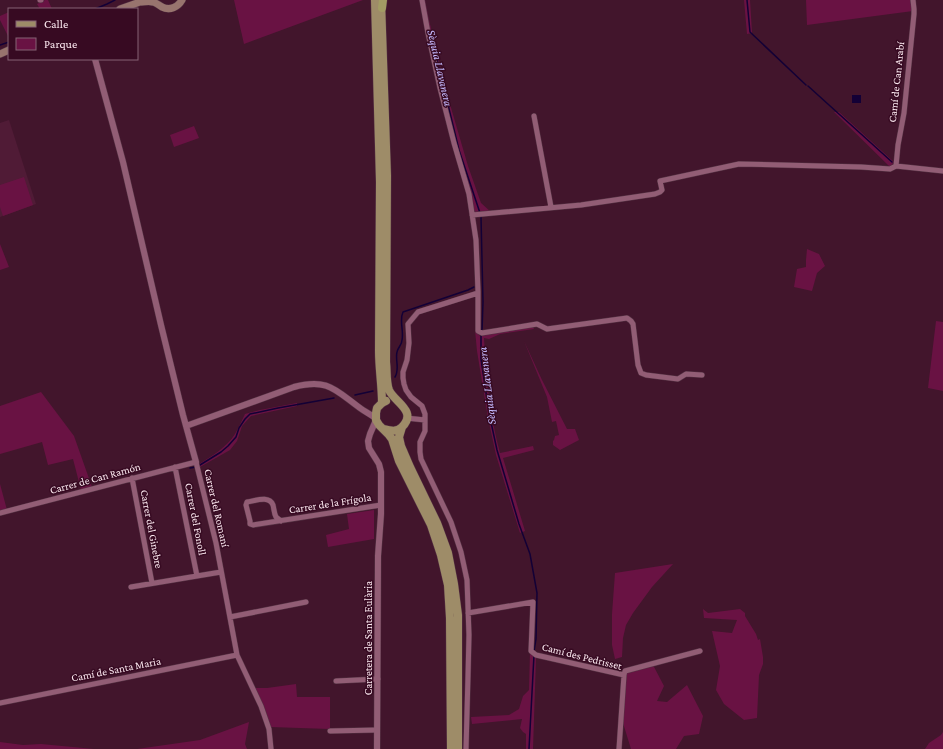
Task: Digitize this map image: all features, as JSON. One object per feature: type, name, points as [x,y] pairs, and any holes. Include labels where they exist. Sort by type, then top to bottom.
[{"type":"main road","points":[[123,8],[142,1],[156,2],[162,7],[172,8],[182,0]]},
{"type":"main road","points":[[372,0],[379,3]]},
{"type":"main road","points":[[379,3],[387,176],[386,362],[389,390],[402,405],[406,413],[406,418],[400,437],[401,446],[440,530],[448,552],[454,584],[458,615],[458,749]]},
{"type":"main road","points":[[379,3],[379,351],[382,389],[380,406],[376,413],[376,419],[379,425],[392,439],[399,461],[431,526],[445,570],[448,586],[450,618],[450,749]]},
{"type":"main road","points":[[380,406],[388,400],[397,401]]},
{"type":"main road","points":[[383,429],[388,431],[396,430],[402,427]]},
{"type":"street","points":[[422,0],[440,88],[469,194],[476,240],[478,331],[482,333],[537,324],[547,328],[627,318],[632,321],[633,324],[638,365],[641,373],[678,379],[686,374],[702,376]]},
{"type":"street","name":"Camí de Can Arabí","points":[[896,166],[904,113],[914,14],[913,0]]},
{"type":"street","name":"Carrer del Romaní","points":[[94,60],[123,162],[171,367],[216,543],[237,655],[261,706],[269,729],[271,749]]},
{"type":"street","points":[[534,116],[551,207]]},
{"type":"street","points":[[472,215],[581,204],[655,194],[662,190],[660,181],[739,164],[890,169],[896,166],[943,172]]},
{"type":"street","points":[[466,749],[468,676],[467,580],[461,552],[449,517],[421,459],[420,442],[425,431],[425,414],[422,406],[411,397],[406,390],[403,372],[407,360],[409,343],[408,324],[418,312],[478,293]]},
{"type":"street","points":[[186,426],[294,387],[319,384],[340,392],[376,419],[371,431]]},
{"type":"street","points":[[364,411],[380,406]]},
{"type":"street","points":[[406,418],[425,420]]},
{"type":"street","points":[[371,431],[383,429]]},
{"type":"street","name":"Carretera de Santa Eulària","points":[[371,431],[368,437],[368,445],[378,461],[380,468],[381,506],[378,556],[377,749]]},
{"type":"street","name":"Carrer de Can Ramón","points":[[0,513],[196,462]]},
{"type":"street","name":"Carrer del Fonoll","points":[[175,467],[197,576]]},
{"type":"street","name":"Carrer del Ginebre","points":[[132,478],[152,583]]},
{"type":"street","name":"Carrer de la Frígola","points":[[281,521],[276,517],[272,502],[270,500],[266,499],[247,502],[246,505],[250,524],[253,525],[281,521],[381,506]]},
{"type":"street","name":"Carrer del Ginebre","points":[[131,587],[221,572]]},
{"type":"street","points":[[230,617],[306,602]]},
{"type":"street","name":"Camí des Pedrisset","points":[[468,613],[533,602],[531,651],[536,655],[624,675],[619,749]]},
{"type":"street","points":[[624,675],[624,671],[700,651]]},
{"type":"street","name":"Camí de Santa Maria","points":[[0,703],[237,655]]},
{"type":"street","points":[[336,681],[378,679]]},
{"type":"street","points":[[330,731],[377,730]]},
{"type":"shaded area","points":[[852,95],[861,95],[861,103],[852,103]]},
{"type":"shaded area","points":[[9,120],[36,204],[0,217],[0,123]]},
{"type":"green space","points":[[48,0],[52,8],[39,8],[37,4]]},
{"type":"green space","points":[[234,0],[363,0],[244,44]]},
{"type":"green space","points":[[423,0],[425,0],[447,94],[468,166],[481,203],[491,212],[474,213],[441,86]]},
{"type":"green space","points":[[744,0],[750,0],[752,33],[747,34]]},
{"type":"green space","points":[[806,0],[911,0],[913,11],[807,25]]},
{"type":"green space","points":[[8,12],[8,36],[0,20],[0,16]]},
{"type":"green space","points":[[834,112],[839,112],[894,162],[890,167]]},
{"type":"green space","points":[[194,126],[199,138],[174,147],[170,135]]},
{"type":"green space","points":[[24,177],[33,205],[3,216],[0,207],[0,185]]},
{"type":"green space","points":[[0,244],[9,267],[0,270]]},
{"type":"green space","points":[[807,249],[819,254],[825,266],[817,273],[812,291],[794,287],[797,269],[806,267]]},
{"type":"green space","points":[[936,321],[943,322],[943,391],[928,388]]},
{"type":"green space","points":[[533,327],[534,329],[500,334],[489,339],[484,338],[489,396],[500,453],[533,446],[534,450],[503,458],[525,531],[520,533],[496,455],[488,418],[475,330],[480,336]]},
{"type":"green space","points":[[524,341],[567,429],[575,429],[579,440],[560,450],[553,445],[555,436],[559,435],[556,421],[552,422],[547,397]]},
{"type":"green space","points":[[41,392],[74,436],[92,487],[81,490],[73,459],[48,465],[42,442],[0,454],[0,406]]},
{"type":"green space","points":[[297,403],[297,406],[251,416],[242,426],[237,441],[230,450],[200,467],[199,464],[219,451],[232,439],[245,414]]},
{"type":"green space","points":[[0,484],[7,510],[0,511]]},
{"type":"green space","points":[[374,510],[374,539],[328,547],[326,535],[349,529],[347,514]]},
{"type":"green space","points":[[673,564],[652,587],[633,613],[626,625],[623,638],[622,657],[615,659],[612,645],[612,614],[615,573]]},
{"type":"green space","points":[[703,609],[708,613],[740,609],[745,613],[745,616],[758,640],[760,639],[763,664],[759,675],[757,718],[744,720],[724,704],[716,690],[720,666],[712,631],[732,633],[737,620],[704,618]]},
{"type":"green space","points":[[530,652],[536,658],[533,749],[526,749],[526,734],[520,728],[522,719],[472,724],[471,717],[509,715],[519,709],[523,696],[529,690]]},
{"type":"green space","points":[[653,665],[664,686],[657,701],[667,702],[687,685],[703,716],[699,734],[684,736],[676,749],[631,749],[623,723],[626,672]]},
{"type":"green space","points":[[296,684],[297,697],[330,697],[330,729],[270,727],[255,688]]},
{"type":"green space","points":[[249,722],[245,744],[247,749],[137,749],[200,740]]},
{"type":"green space","points":[[943,732],[943,749],[925,749],[929,743]]},
{"type":"green space","points":[[0,742],[23,745],[41,744],[94,749],[0,749]]},
{"type":"waterway","points":[[97,8],[115,0]]},
{"type":"waterway","points":[[747,0],[750,32],[806,85]]},
{"type":"waterway","name":"Sèquia Llavanera","points":[[432,39],[459,150],[480,213]]},
{"type":"waterway","points":[[0,45],[8,42]]},
{"type":"waterway","points":[[808,86],[892,162]]},
{"type":"waterway","name":"Sèquia Llavanera","points":[[481,217],[483,302],[482,331]]},
{"type":"waterway","points":[[395,377],[397,371],[397,352],[402,342],[401,318],[403,312],[474,287]]},
{"type":"waterway","name":"Sèquia Llavanera","points":[[481,334],[481,359],[489,413],[497,450],[519,524],[530,554],[537,593],[536,639],[534,651]]},
{"type":"waterway","points":[[355,395],[373,391]]},
{"type":"waterway","points":[[200,465],[228,446],[236,437],[239,428],[250,414],[334,398]]},
{"type":"waterway","points":[[190,468],[196,467]]},
{"type":"waterway","name":"Sèquia Llavanera","points":[[529,749],[534,655]]}]
